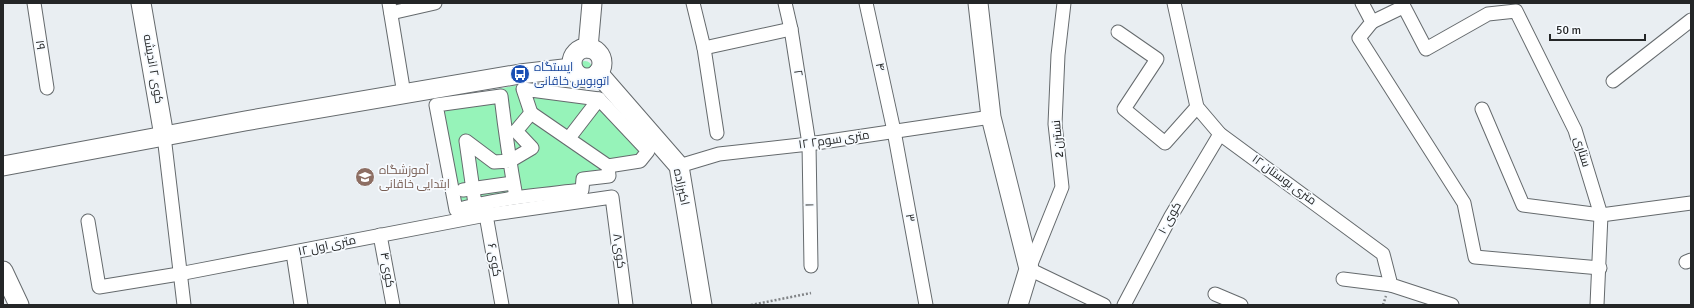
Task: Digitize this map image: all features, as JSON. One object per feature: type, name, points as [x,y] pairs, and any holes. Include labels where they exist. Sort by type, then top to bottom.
[{"type":"street","name":"۱۹","points":[[34,3],[47,88]]},
{"type":"street","name":"کوی ۲ اندیشه","points":[[141,3],[164,136]]},
{"type":"street","points":[[404,94],[390,8],[435,3]]},
{"type":"street","points":[[588,48],[592,3]]},
{"type":"street","points":[[693,3],[704,48],[717,133]]},
{"type":"street","name":"۲","points":[[785,3],[791,29],[809,144]]},
{"type":"street","name":"۴","points":[[866,3],[894,131]]},
{"type":"street","points":[[978,3],[991,117],[1029,270],[1018,305]]},
{"type":"street","name":"نسترن 2","points":[[1029,270],[1062,187],[1055,124],[1058,55],[1064,3]]},
{"type":"street","name":"۱۲ متری بوستان","points":[[1174,3],[1197,107],[1220,134],[1383,254],[1391,285]]},
{"type":"street","points":[[1362,3],[1372,22]]},
{"type":"street","points":[[1402,5],[1372,22],[1359,38],[1464,203],[1475,257],[1600,268]]},
{"type":"street","name":"ستاری","points":[[1402,5],[1426,49],[1488,14],[1516,11],[1575,130],[1601,216],[1600,268],[1597,305]]},
{"type":"street","points":[[1613,80],[1691,20]]},
{"type":"street","points":[[704,48],[791,29]]},
{"type":"street","points":[[1118,32],[1157,59],[1124,109],[1165,143],[1197,107]]},
{"type":"street","points":[[588,48],[593,49],[600,55],[602,64],[598,74],[584,78],[579,76],[572,68],[572,62],[575,54],[579,50],[588,48]]},
{"type":"street","points":[[3,166],[164,136],[520,74],[572,68]]},
{"type":"street","name":"اکبرزاده","points":[[598,74],[678,166],[702,305]]},
{"type":"street","points":[[523,89],[599,99],[648,151],[640,161],[608,166],[531,113],[523,89]]},
{"type":"street","points":[[516,197],[500,96],[436,106],[456,210],[475,204],[516,197],[582,190],[583,179],[609,176],[608,166]]},
{"type":"street","points":[[569,138],[599,99]]},
{"type":"street","points":[[1482,109],[1523,205],[1601,216],[1691,203]]},
{"type":"street","points":[[475,204],[466,141],[494,162],[510,161],[532,148],[516,131],[531,113]]},
{"type":"street","name":"۱۲ متری سوم۲","points":[[678,166],[719,154],[809,144],[991,117]]},
{"type":"street","name":"۳","points":[[894,131],[926,305]]},
{"type":"street","name":"کوی ۱۰","points":[[1124,305],[1171,216],[1220,134]]},
{"type":"street","points":[[164,136],[179,274],[184,305]]},
{"type":"street","name":"۱","points":[[809,144],[811,266]]},
{"type":"street","points":[[453,192],[513,183]]},
{"type":"street","name":"۱۲ متری اول","points":[[88,221],[99,287],[293,253],[486,215],[612,197]]},
{"type":"street","name":"کوی ۸","points":[[612,197],[626,305]]},
{"type":"street","name":"کوی ۶","points":[[486,215],[502,305]]},
{"type":"street","name":"کوی ۴","points":[[380,235],[393,305]]},
{"type":"street","points":[[293,253],[301,305]]},
{"type":"street","points":[[1029,270],[1104,305]]},
{"type":"street","points":[[3,271],[19,305]]},
{"type":"street","points":[[1343,279],[1391,285],[1436,302],[1452,305]]},
{"type":"street","points":[[1215,294],[1241,305]]},
{"type":"path","points":[[751,305],[811,293]]},
{"type":"green space","points":[[585,61],[590,63],[592,68],[590,73],[585,75],[580,73],[578,68],[580,63]]},
{"type":"green space","points":[[523,84],[602,95],[654,151],[613,169],[612,179],[453,214],[432,102]]},
{"type":"place","name":"ایستگاه اتوبوس خاقانی","points":[[520,74]]},
{"type":"place","name":"آموزشگاه ابتدایی خاقانی","points":[[365,177]]}]
